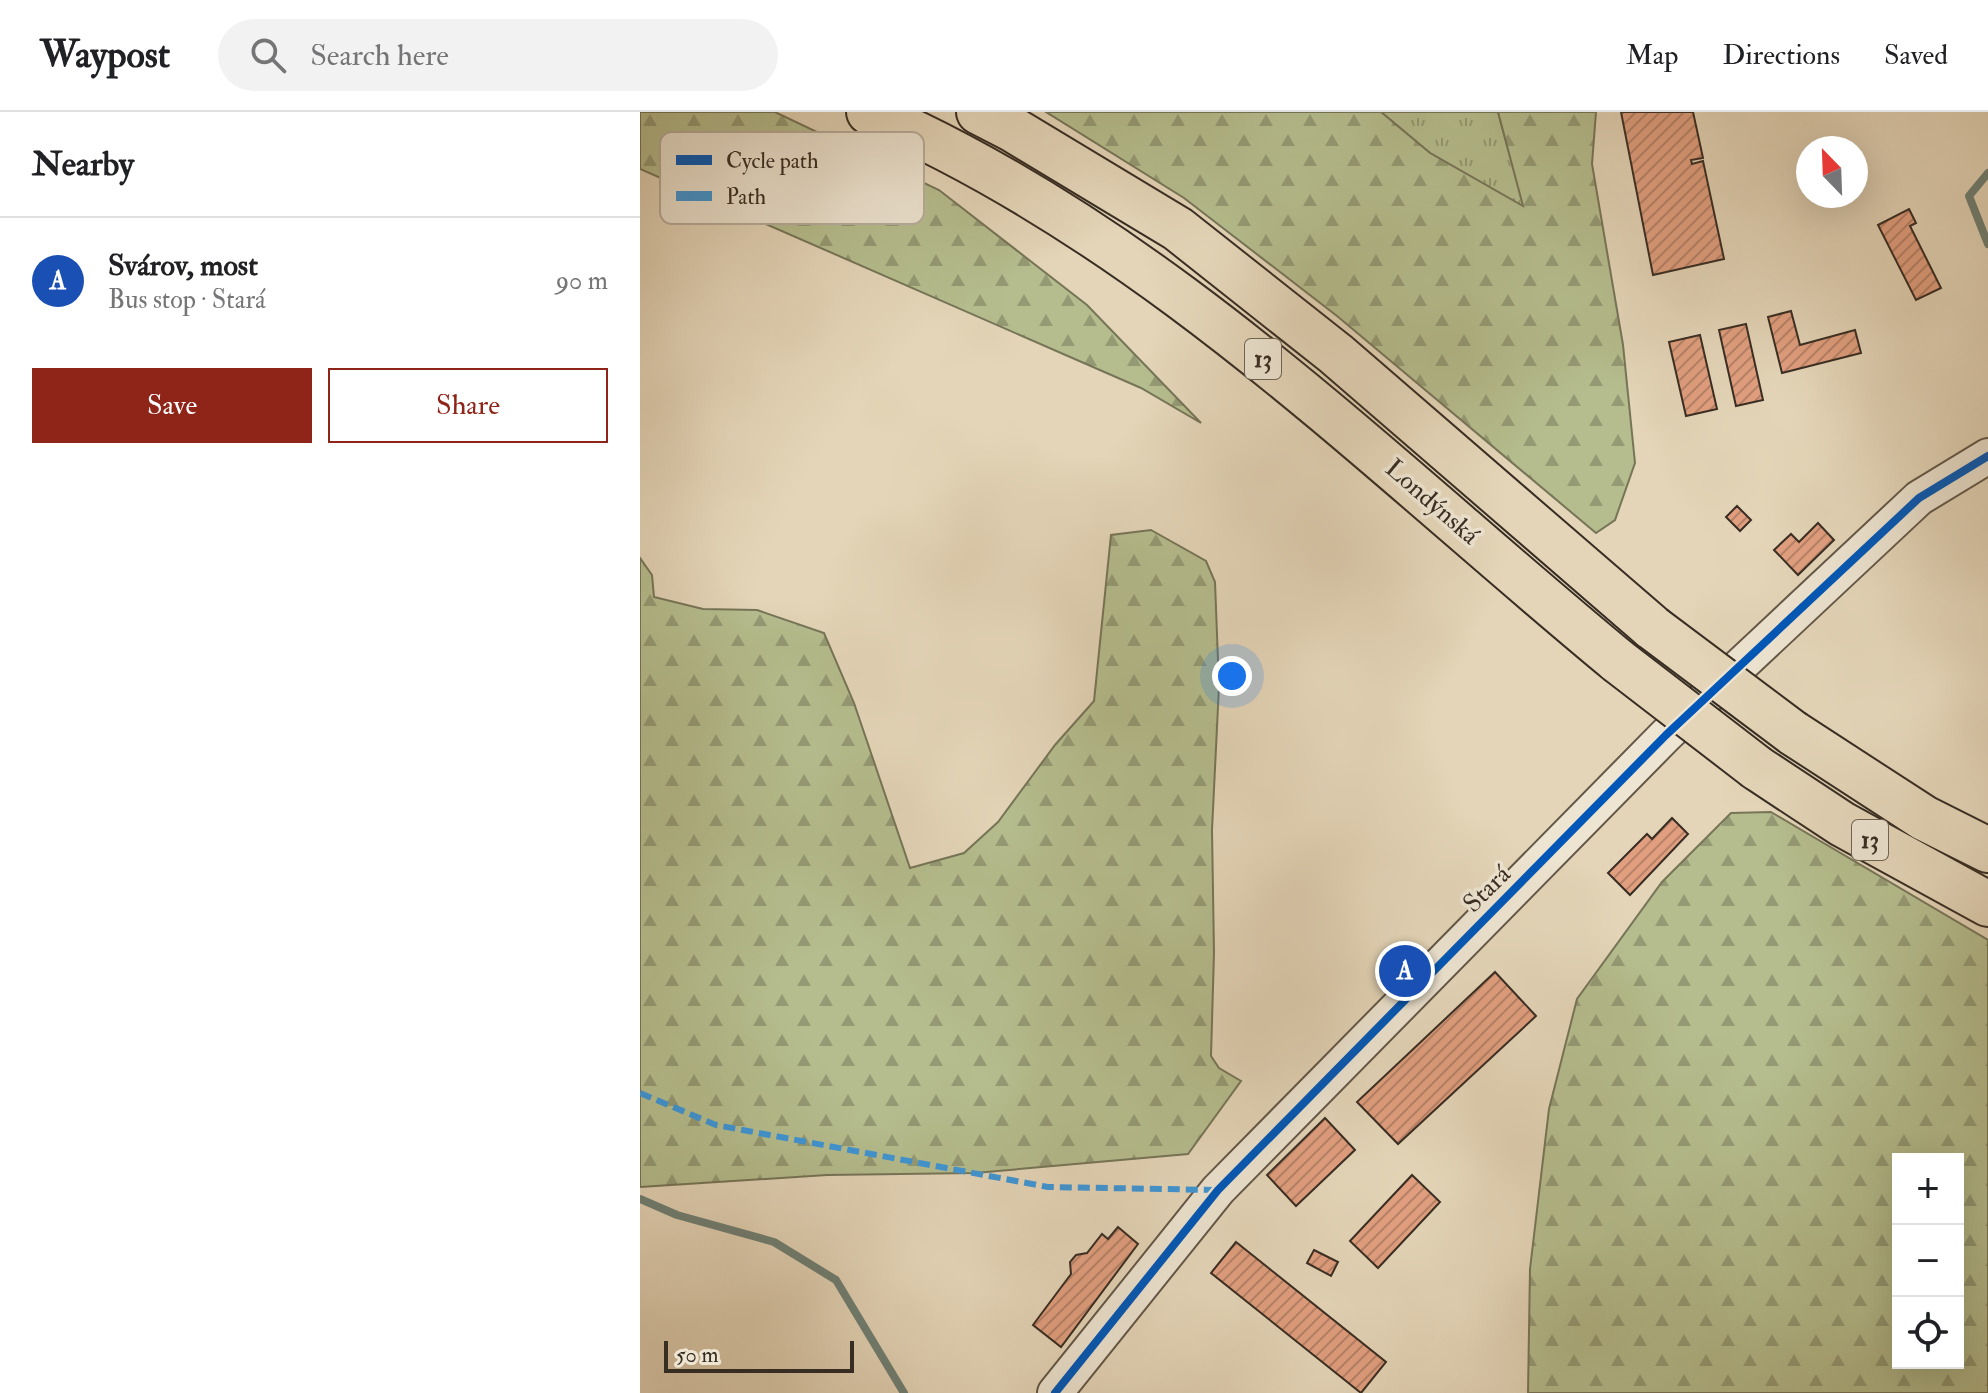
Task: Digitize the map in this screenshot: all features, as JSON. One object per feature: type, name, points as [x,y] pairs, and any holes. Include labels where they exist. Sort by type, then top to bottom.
[{"type":"highway","name":"Londýnská","points":[[869,112],[914,132]]},
{"type":"highway","name":"Londýnská","points":[[979,112],[1178,229],[1336,354],[1653,628],[1793,733],[1924,818],[1988,850]]},
{"type":"highway","name":"Londýnská","points":[[924,138],[978,167],[1136,264],[1311,397],[1618,661],[1757,768],[1842,824],[1988,904]]},
{"type":"street","name":"Stará","points":[[1055,1393],[1218,1190],[1666,735],[1919,498],[1988,456]]},
{"type":"green space","points":[[640,112],[775,112],[817,132],[660,132],[660,178],[640,169]]},
{"type":"green space","points":[[1046,112],[1381,112],[1430,153],[1523,206],[1498,112],[1596,112],[1592,164],[1623,345],[1635,463],[1615,520],[1596,533],[1337,316],[1184,198]]},
{"type":"green space","points":[[1381,112],[1498,112],[1524,207],[1430,153]]},
{"type":"green space","points":[[924,183],[939,190],[1087,305],[1201,423],[1141,388],[766,224],[924,224]]},
{"type":"green space","points":[[1151,530],[1206,561],[1215,582],[1219,686],[1212,830],[1214,953],[1211,1056],[1219,1068],[1241,1081],[1188,1154],[975,1173],[827,1175],[640,1187],[640,558],[652,575],[654,597],[703,609],[757,610],[824,633],[854,703],[910,868],[964,853],[998,822],[1055,745],[1094,701],[1111,535]]},
{"type":"green space","points":[[1771,812],[1988,940],[1988,1393],[1528,1393],[1530,1269],[1549,1109],[1577,999],[1662,882],[1731,813]]},
{"type":"building","points":[[1621,112],[1693,112],[1703,158],[1691,160],[1692,164],[1703,161],[1724,259],[1653,275]]},
{"type":"building","points":[[1909,209],[1916,223],[1910,226],[1941,288],[1916,300],[1878,225]]},
{"type":"building","points":[[1791,311],[1800,345],[1855,330],[1861,353],[1782,373],[1768,317]]},
{"type":"building","points":[[1746,324],[1763,400],[1736,406],[1719,330]]},
{"type":"building","points":[[1700,335],[1717,409],[1686,416],[1669,342]]},
{"type":"building","points":[[1737,506],[1751,520],[1740,531],[1726,517]]},
{"type":"building","points":[[1818,523],[1834,540],[1798,575],[1774,550],[1791,534],[1799,542]]},
{"type":"building","points":[[1672,818],[1688,834],[1630,895],[1608,873],[1647,834],[1652,839]]},
{"type":"building","points":[[1495,972],[1536,1016],[1398,1144],[1357,1102]]},
{"type":"building","points":[[1325,1118],[1355,1150],[1296,1206],[1267,1175]]},
{"type":"building","points":[[1412,1175],[1440,1202],[1378,1268],[1350,1241]]},
{"type":"building","points":[[1118,1227],[1138,1244],[1061,1347],[1033,1325],[1071,1274],[1070,1262],[1076,1255],[1087,1253],[1102,1234],[1108,1239]]},
{"type":"building","points":[[1236,1242],[1386,1362],[1361,1393],[1211,1273]]},
{"type":"building","points":[[1314,1250],[1338,1262],[1331,1276],[1307,1263]]},
{"type":"waterway","points":[[1988,173],[1969,196],[1988,244]]},
{"type":"waterway","points":[[640,1199],[677,1215],[774,1242],[836,1280],[904,1393]]},
{"type":"marked path","points":[[640,1093],[716,1125],[1048,1187],[1218,1190]]},
{"type":"cycle path","points":[[1055,1393],[1218,1190],[1666,735],[1919,498],[1988,456]]},
{"type":"place","name":"Svárov, most","points":[[1405,971]]}]
